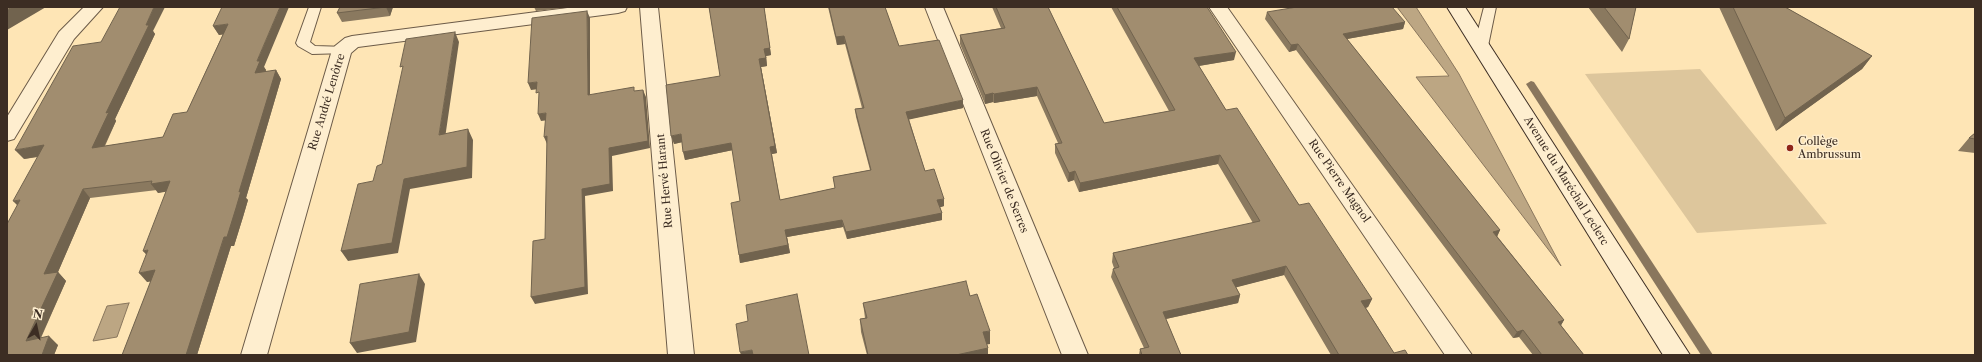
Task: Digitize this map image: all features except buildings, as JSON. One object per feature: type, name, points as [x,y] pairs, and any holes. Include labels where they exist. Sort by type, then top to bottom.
[{"type":"street","points":[[7,134],[66,36],[94,7]]},
{"type":"street","name":"Rue André Lenôtre","points":[[254,355],[342,50],[352,42],[618,7]]},
{"type":"street","name":"Rue Hervé Harant","points":[[649,7],[681,355]]},
{"type":"street","name":"Rue Olivier de Serres","points":[[934,7],[1075,355]]},
{"type":"street","name":"Rue Pierre Magnol","points":[[1218,7],[1459,355]]},
{"type":"street","name":"Avenue du Maréchal Leclerc","points":[[1456,7],[1676,355]]},
{"type":"lane","points":[[315,7],[303,43],[312,50],[342,50]]},
{"type":"lane","points":[[1481,46],[1490,7]]},
{"type":"shaded area","points":[[1397,7],[1416,7],[1459,74],[1561,266],[1416,77],[1449,76]]},
{"type":"shaded area","points":[[1700,69],[1827,224],[1697,233],[1585,74]]},
{"type":"shaded area","points":[[129,303],[117,337],[93,341],[107,306]]},
{"type":"waterway","points":[[1531,84],[1707,355]]},
{"type":"place","name":"Collège Ambrussum","points":[[1790,148]]}]
